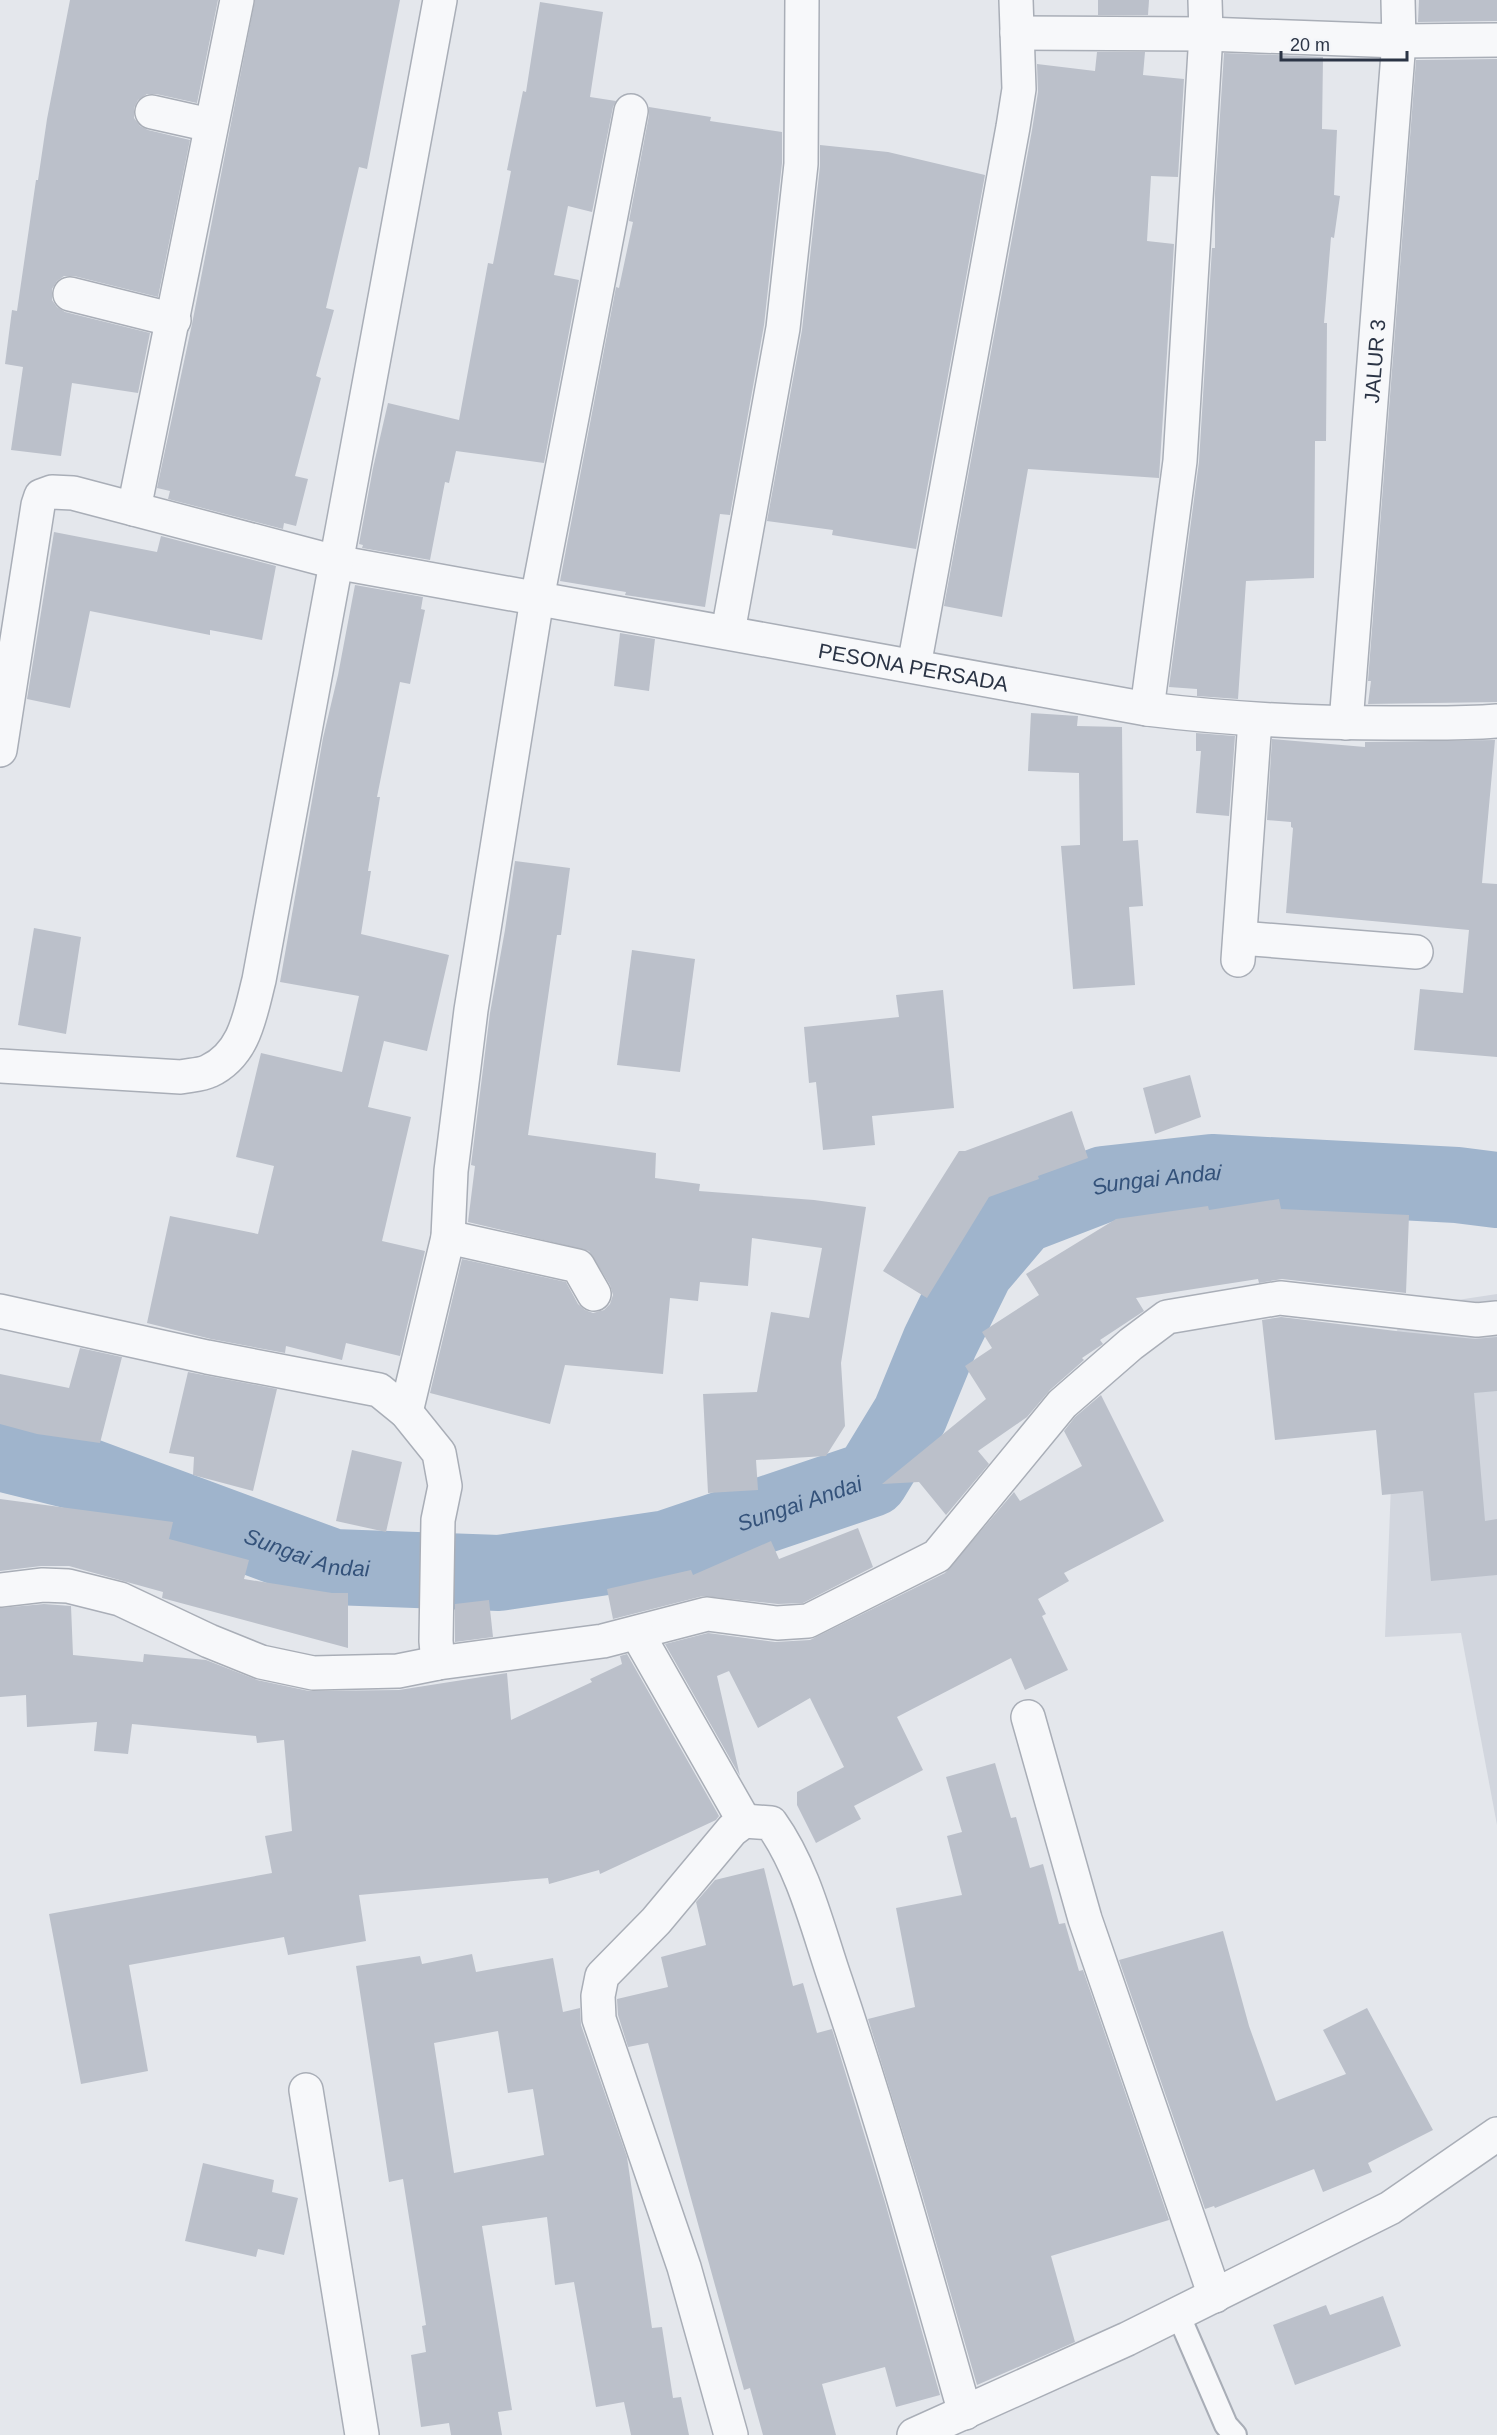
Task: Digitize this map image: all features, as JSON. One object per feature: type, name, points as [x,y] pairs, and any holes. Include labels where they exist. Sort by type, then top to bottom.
[{"type":"street","points":[[134,509],[237,0]]},
{"type":"street","points":[[0,1066],[181,1077],[208,1071],[231,1055],[247,1029],[259,980],[440,0]]},
{"type":"street","points":[[728,632],[783,328],[801,164],[802,0]]},
{"type":"street","points":[[914,666],[1013,128],[1018,88],[1016,0]]},
{"type":"street","points":[[1147,709],[1180,461],[1206,34],[1205,0]]},
{"type":"street","name":"JALUR 3","points":[[1346,723],[1399,41],[1398,0]]},
{"type":"street","points":[[1017,33],[1206,34],[1399,41],[1497,40]]},
{"type":"street","points":[[406,1412],[448,1237],[451,1171],[471,1010],[537,598],[631,111]]},
{"type":"street","points":[[152,112],[210,125]]},
{"type":"street","points":[[69,294],[174,320]]},
{"type":"street","name":"PESONA PERSADA","points":[[0,750],[38,505],[42,496],[52,492],[73,493],[335,562],[1147,709],[1255,720],[1346,723],[1497,721]]},
{"type":"street","points":[[1255,720],[1239,949],[1416,952]]},
{"type":"street","points":[[448,1237],[578,1266],[594,1294]]},
{"type":"street","points":[[0,1590],[43,1584],[68,1586],[120,1599],[209,1641],[261,1662],[313,1673],[398,1671],[437,1652],[603,1641],[707,1614],[777,1623],[808,1621],[937,1556],[1062,1404],[1131,1344],[1167,1317],[1280,1298],[1477,1320],[1497,1318]]},
{"type":"street","points":[[0,1311],[207,1357],[379,1390],[406,1412],[439,1453],[445,1485],[438,1520],[437,1652]]},
{"type":"street","points":[[637,1633],[744,1821]]},
{"type":"street","points":[[1028,1717],[1084,1919],[1215,2296]]},
{"type":"street","points":[[731,2435],[684,2266],[599,2019],[598,1996],[602,1976],[656,1920],[732,1830],[744,1821],[771,1823],[781,1838],[807,1896],[864,2068],[965,2413]]},
{"type":"street","points":[[306,2090],[362,2435]]},
{"type":"street","points":[[925,2433],[1178,2314],[1390,2208],[1497,2134]]},
{"type":"lane","points":[[1178,2314],[1226,2425],[1235,2435]]},
{"type":"shaded area","points":[[1497,1294],[1497,1825],[1461,1633],[1385,1637],[1398,1309]]},
{"type":"building","points":[[70,0],[218,0],[197,103],[147,94],[138,100],[134,108],[134,118],[140,126],[190,140],[158,297],[74,276],[64,276],[52,289],[52,300],[65,312],[150,333],[138,393],[72,383],[61,456],[11,450],[23,367],[5,364],[12,310],[17,311],[36,180],[38,180],[47,119]]},
{"type":"building","points":[[255,0],[400,0],[367,169],[359,167],[326,308],[334,310],[316,376],[321,378],[295,476],[308,479],[296,526],[284,523],[283,529],[168,499],[170,491],[157,488],[192,324]]},
{"type":"building","points":[[1098,0],[1149,0],[1148,15],[1098,15]]},
{"type":"building","points":[[1419,0],[1497,0],[1497,21],[1418,22]]},
{"type":"building","points":[[540,2],[603,12],[590,97],[616,101],[592,212],[568,206],[554,275],[579,280],[544,463],[456,451],[449,483],[445,482],[430,560],[362,548],[363,545],[359,544],[388,403],[459,420],[488,263],[493,264],[511,171],[507,170],[523,91],[526,92]]},
{"type":"building","points":[[1097,52],[1145,52],[1143,75],[1184,79],[1178,177],[1151,176],[1147,241],[1174,244],[1159,478],[1028,469],[1002,617],[944,606],[1032,130],[1038,92],[1037,64],[1095,71]]},
{"type":"building","points":[[1224,53],[1323,57],[1322,129],[1337,130],[1334,195],[1340,196],[1334,238],[1331,237],[1324,323],[1327,323],[1326,441],[1315,441],[1314,578],[1246,581],[1238,699],[1197,696],[1197,689],[1169,687],[1199,462],[1212,248],[1215,248],[1215,193]]},
{"type":"building","points":[[1497,59],[1497,702],[1368,704],[1416,60]]},
{"type":"building","points":[[649,107],[711,117],[710,121],[782,132],[782,163],[764,325],[730,515],[720,514],[705,607],[625,595],[626,592],[560,581],[616,287],[619,288],[633,222],[629,221]]},
{"type":"building","points":[[820,145],[888,152],[985,175],[916,549],[832,535],[833,530],[767,521],[802,330],[820,166]]},
{"type":"building","points":[[54,532],[157,552],[161,536],[276,566],[262,640],[210,630],[210,635],[90,611],[70,708],[27,699]]},
{"type":"building","points":[[355,585],[423,597],[421,609],[425,610],[410,684],[400,682],[377,797],[380,797],[361,934],[449,955],[427,1051],[384,1041],[368,1107],[411,1117],[382,1241],[425,1251],[400,1356],[346,1343],[342,1360],[286,1346],[285,1353],[211,1339],[147,1323],[170,1216],[258,1234],[274,1166],[236,1157],[261,1053],[342,1072],[359,996],[280,982],[323,738]]},
{"type":"building","points":[[620,633],[655,639],[649,691],[614,686]]},
{"type":"building","points":[[1031,713],[1078,716],[1077,726],[1122,727],[1123,841],[1138,840],[1143,906],[1129,907],[1135,985],[1073,989],[1061,846],[1080,845],[1079,773],[1028,771]]},
{"type":"building","points":[[1196,733],[1235,736],[1229,816],[1196,813],[1201,751],[1196,751]]},
{"type":"building","points":[[1272,739],[1365,747],[1365,742],[1495,740],[1482,883],[1497,884],[1497,1057],[1414,1050],[1420,989],[1463,993],[1469,930],[1286,913],[1293,828],[1291,822],[1267,820]]},
{"type":"building","points":[[515,861],[570,868],[561,935],[557,935],[528,1135],[656,1153],[655,1178],[700,1184],[699,1191],[814,1200],[866,1207],[841,1363],[845,1426],[826,1456],[756,1460],[758,1490],[708,1493],[703,1394],[757,1392],[771,1312],[809,1318],[822,1248],[752,1238],[748,1286],[700,1282],[698,1301],[670,1298],[663,1374],[565,1365],[550,1424],[430,1393],[462,1259],[566,1282],[578,1304],[593,1313],[604,1310],[610,1304],[613,1295],[610,1285],[589,1251],[468,1222],[475,1166],[471,1165],[490,1013]]},
{"type":"building","points":[[34,928],[81,937],[66,1034],[18,1025]]},
{"type":"building","points":[[632,950],[695,959],[680,1072],[617,1065]]},
{"type":"building","points":[[943,990],[954,1108],[872,1116],[875,1145],[823,1150],[816,1082],[809,1083],[804,1027],[899,1017],[896,995]]},
{"type":"building","points":[[1190,1075],[1201,1117],[1155,1134],[1143,1088]]},
{"type":"building","points":[[1072,1111],[1088,1158],[989,1197],[927,1298],[883,1271],[959,1151],[965,1151]]},
{"type":"building","points":[[1279,1199],[1281,1209],[1409,1215],[1406,1293],[1282,1279],[1259,1283],[1258,1279],[1136,1298],[1144,1311],[1100,1340],[1103,1344],[1082,1358],[1084,1360],[1050,1390],[1027,1417],[978,1451],[989,1464],[946,1515],[919,1482],[882,1484],[986,1399],[965,1366],[992,1348],[982,1332],[1039,1295],[1026,1274],[1116,1219],[1208,1206],[1209,1210]]},
{"type":"building","points":[[1281,1317],[1475,1339],[1497,1337],[1497,1391],[1474,1393],[1485,1521],[1497,1519],[1497,1575],[1431,1581],[1423,1491],[1382,1495],[1376,1430],[1275,1440],[1262,1320]]},
{"type":"building","points":[[80,1348],[122,1357],[100,1443],[37,1434],[0,1424],[0,1374],[69,1388]]},
{"type":"building","points":[[188,1372],[277,1389],[253,1491],[193,1475],[194,1457],[169,1453]]},
{"type":"building","points":[[1101,1395],[1164,1521],[1064,1573],[1069,1581],[1038,1599],[1046,1614],[1042,1616],[1068,1670],[1025,1690],[1011,1658],[897,1717],[923,1770],[854,1806],[861,1819],[816,1843],[797,1805],[797,1792],[844,1767],[810,1698],[758,1728],[729,1671],[717,1676],[740,1776],[665,1644],[708,1633],[775,1642],[810,1640],[945,1573],[1014,1492],[1020,1501],[1082,1466],[1064,1431],[1075,1417]]},
{"type":"building","points":[[352,1450],[402,1462],[386,1532],[336,1521]]},
{"type":"building","points":[[0,1499],[173,1522],[169,1539],[249,1560],[244,1579],[332,1593],[348,1593],[348,1648],[162,1598],[163,1592],[69,1566],[41,1566],[0,1571]]},
{"type":"building","points":[[858,1528],[873,1567],[803,1603],[778,1604],[703,1596],[613,1619],[607,1589],[691,1570],[693,1575],[771,1541],[779,1559]]},
{"type":"building","points":[[489,1600],[493,1637],[455,1642],[455,1604]]},
{"type":"building","points":[[44,1604],[71,1606],[73,1655],[143,1662],[144,1654],[206,1660],[257,1680],[309,1691],[399,1690],[507,1673],[511,1720],[592,1682],[590,1679],[622,1664],[620,1656],[627,1654],[719,1816],[716,1820],[600,1874],[599,1870],[549,1884],[548,1878],[359,1895],[366,1941],[288,1955],[284,1937],[129,1965],[148,2071],[81,2084],[49,1914],[272,1873],[265,1836],[292,1831],[284,1740],[257,1743],[256,1736],[132,1724],[128,1754],[94,1751],[97,1722],[27,1727],[26,1695],[0,1697],[0,1608]]},
{"type":"building","points":[[995,1763],[1011,1818],[1016,1817],[1030,1868],[1043,1864],[1059,1924],[1065,1923],[1079,1971],[1083,1970],[1169,2220],[1051,2256],[1075,2342],[977,2385],[868,2019],[915,2007],[896,1908],[962,1895],[947,1836],[962,1832],[946,1777]]},
{"type":"building","points":[[764,1868],[793,1986],[803,1983],[817,2033],[832,2029],[885,2202],[940,2395],[896,2407],[885,2367],[822,2384],[836,2435],[763,2435],[750,2388],[744,2390],[648,2043],[628,2047],[618,2015],[617,1999],[668,1987],[661,1957],[706,1945],[696,1902],[715,1880]]},
{"type":"building","points":[[1223,1931],[1249,2026],[1276,2101],[1346,2074],[1323,2030],[1367,2008],[1433,2130],[1368,2163],[1372,2172],[1323,2192],[1314,2169],[1215,2208],[1214,2206],[1205,2209],[1119,1960]]},
{"type":"building","points":[[472,1954],[476,1972],[553,1958],[563,2012],[580,2008],[581,2025],[627,2157],[652,2328],[662,2327],[673,2398],[681,2397],[689,2435],[631,2435],[624,2402],[596,2407],[574,2282],[555,2285],[547,2217],[482,2226],[512,2410],[498,2412],[502,2435],[451,2435],[449,2423],[421,2427],[411,2355],[426,2352],[422,2326],[426,2325],[403,2179],[389,2182],[356,1966],[420,1956],[422,1964]],"holes":[[[498,2031],[508,2093],[533,2089],[544,2155],[454,2173],[434,2043]]]},
{"type":"building","points":[[203,2163],[274,2180],[272,2192],[298,2198],[284,2255],[258,2249],[256,2257],[185,2241]]},
{"type":"building","points":[[1383,2296],[1401,2346],[1295,2385],[1273,2325],[1326,2305],[1330,2315]]},
{"type":"waterway","name":"Sungai Andai","points":[[0,1453],[76,1472],[333,1567],[499,1573],[667,1548],[871,1479],[910,1415],[940,1342],[976,1269],[1021,1216],[1104,1184],[1212,1172],[1457,1185],[1497,1190]]}]
